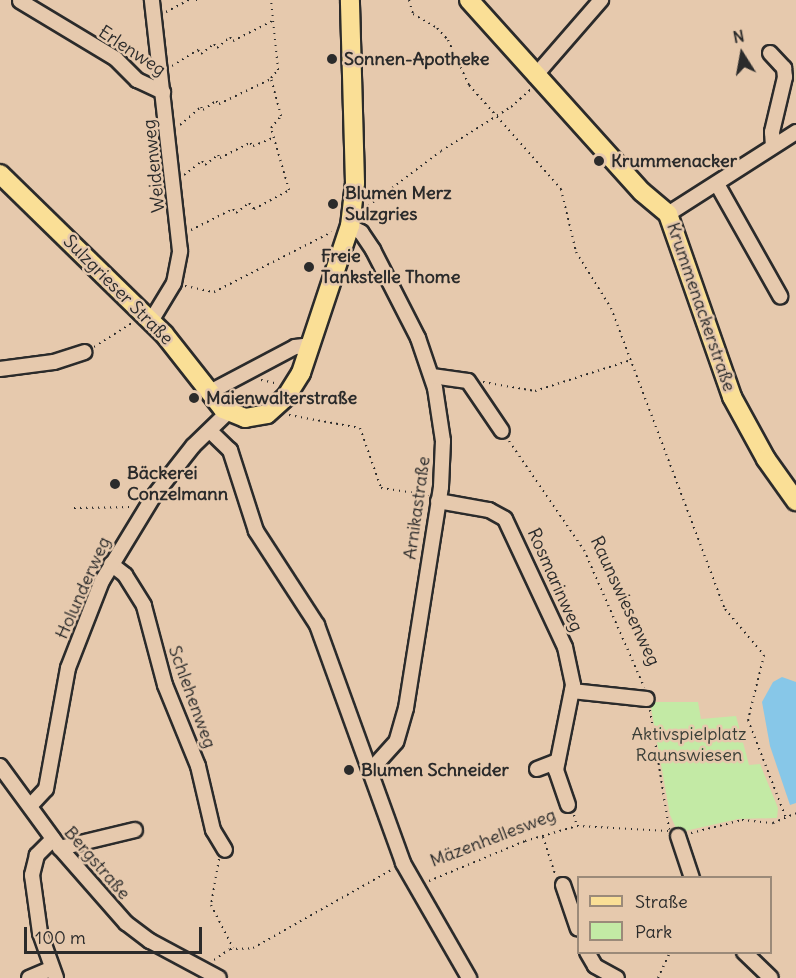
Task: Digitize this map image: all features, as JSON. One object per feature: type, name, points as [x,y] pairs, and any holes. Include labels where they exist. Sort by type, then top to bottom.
[{"type":"main road","points":[[227,413],[245,418],[270,412],[294,387],[312,345],[345,228],[355,183],[350,0]]},
{"type":"main road","name":"Krummenackerstraße","points":[[469,0],[537,79],[642,192],[668,214],[732,397],[766,459],[796,501]]},
{"type":"main road","name":"Sulzgrieser Straße","points":[[0,174],[151,321],[227,413]]},
{"type":"street","name":"Weidenweg","points":[[151,321],[174,283],[179,265],[179,235],[174,182],[152,0]]},
{"type":"street","points":[[537,79],[601,0]]},
{"type":"street","name":"Erlenweg","points":[[20,1],[116,59],[137,81],[163,92]]},
{"type":"street","points":[[770,53],[784,68],[785,77],[772,132],[773,145]]},
{"type":"street","points":[[668,214],[796,132]]},
{"type":"street","points":[[717,183],[780,296]]},
{"type":"street","name":"Arnikastraße","points":[[345,228],[363,234],[390,279],[432,376],[443,441],[439,499],[419,639],[401,729],[393,746],[370,771]]},
{"type":"street","points":[[210,392],[295,347],[312,345]]},
{"type":"street","points":[[0,369],[54,362],[84,352]]},
{"type":"street","points":[[432,376],[468,381],[502,431]]},
{"type":"street","name":"Holunderweg","points":[[30,806],[46,789],[68,668],[85,618],[111,564],[153,496],[227,413]]},
{"type":"street","points":[[210,431],[230,450],[254,525],[317,625],[403,863],[469,978]]},
{"type":"street","name":"Rosmarinweg","points":[[439,499],[489,510],[508,523],[567,653],[572,691],[557,777],[568,805]]},
{"type":"street","name":"Schlehenweg","points":[[111,564],[125,575],[144,606],[165,685],[200,772],[213,830],[225,850]]},
{"type":"street","points":[[572,691],[647,699]]},
{"type":"street","points":[[537,769],[558,761]]},
{"type":"street","name":"Bergstraße","points":[[0,766],[56,843],[132,928],[198,972],[219,978]]},
{"type":"street","points":[[29,978],[54,973],[38,924],[32,871],[37,855],[56,843],[135,830]]},
{"type":"street","points":[[674,833],[691,876]]},
{"type":"street","points":[[563,885],[577,924]]},
{"type":"street","points":[[588,954],[595,966],[617,978]]},
{"type":"street","points":[[746,954],[771,978]]},
{"type":"path","points":[[156,20],[189,0]]},
{"type":"path","points":[[168,128],[179,125],[201,107],[203,110],[216,101],[219,104],[271,79],[278,71],[271,0]]},
{"type":"path","points":[[409,0],[414,15],[445,36],[466,81],[559,185],[576,252],[608,302],[725,609],[764,655],[748,720],[786,818]]},
{"type":"path","points":[[162,72],[198,50],[201,54],[214,44],[217,48],[230,37],[233,41],[274,20]]},
{"type":"path","points":[[179,235],[217,215],[220,219],[233,209],[236,213],[249,203],[254,208],[289,190],[271,126],[281,116],[271,79]]},
{"type":"path","points":[[364,210],[441,151],[496,115],[537,79]]},
{"type":"path","points":[[174,182],[202,161],[204,165],[218,155],[220,159],[250,143],[253,146],[273,138]]},
{"type":"path","points":[[174,283],[214,292],[345,228]]},
{"type":"path","points":[[84,352],[129,325]]},
{"type":"path","points":[[468,381],[535,391],[631,360]]},
{"type":"path","points":[[240,375],[294,387]]},
{"type":"path","points":[[270,412],[359,427],[381,488],[439,499]]},
{"type":"path","name":"Raunswiesenweg","points":[[502,431],[584,550],[636,664],[647,699],[674,833]]},
{"type":"path","points":[[74,508],[123,508]]},
{"type":"path","name":"Mäzenhellesweg","points":[[416,887],[543,836],[577,826],[674,833],[733,822],[773,823],[796,813]]},
{"type":"path","points":[[543,836],[558,882],[563,885]]},
{"type":"path","points":[[225,850],[215,864],[211,902],[233,948]]},
{"type":"path","name":"Mäzenhellesweg","points":[[198,972],[233,948],[253,948],[403,863]]},
{"type":"path","points":[[658,978],[669,954]]},
{"type":"green space","name":"Aktivspielplatz Raunswiesen","points":[[650,702],[698,702],[701,719],[736,716],[749,765],[760,764],[778,808],[777,818],[738,819],[685,831],[676,828],[670,815]]},
{"type":"water","points":[[782,677],[796,682],[796,803],[790,805],[770,746],[762,702],[773,682]]},
{"type":"place","name":"Sonnen-Apotheke","points":[[332,59]]},
{"type":"place","name":"Krummenacker","points":[[599,161]]},
{"type":"place","name":"Blumen Merz Sulzgries","points":[[333,204]]},
{"type":"place","name":"Freie Tankstelle Thome","points":[[309,267]]},
{"type":"place","name":"Maienwalterstraße","points":[[194,398]]},
{"type":"place","name":"Bäckerei Conzelmann","points":[[115,484]]},
{"type":"place","name":"Blumen Schneider","points":[[349,770]]}]
